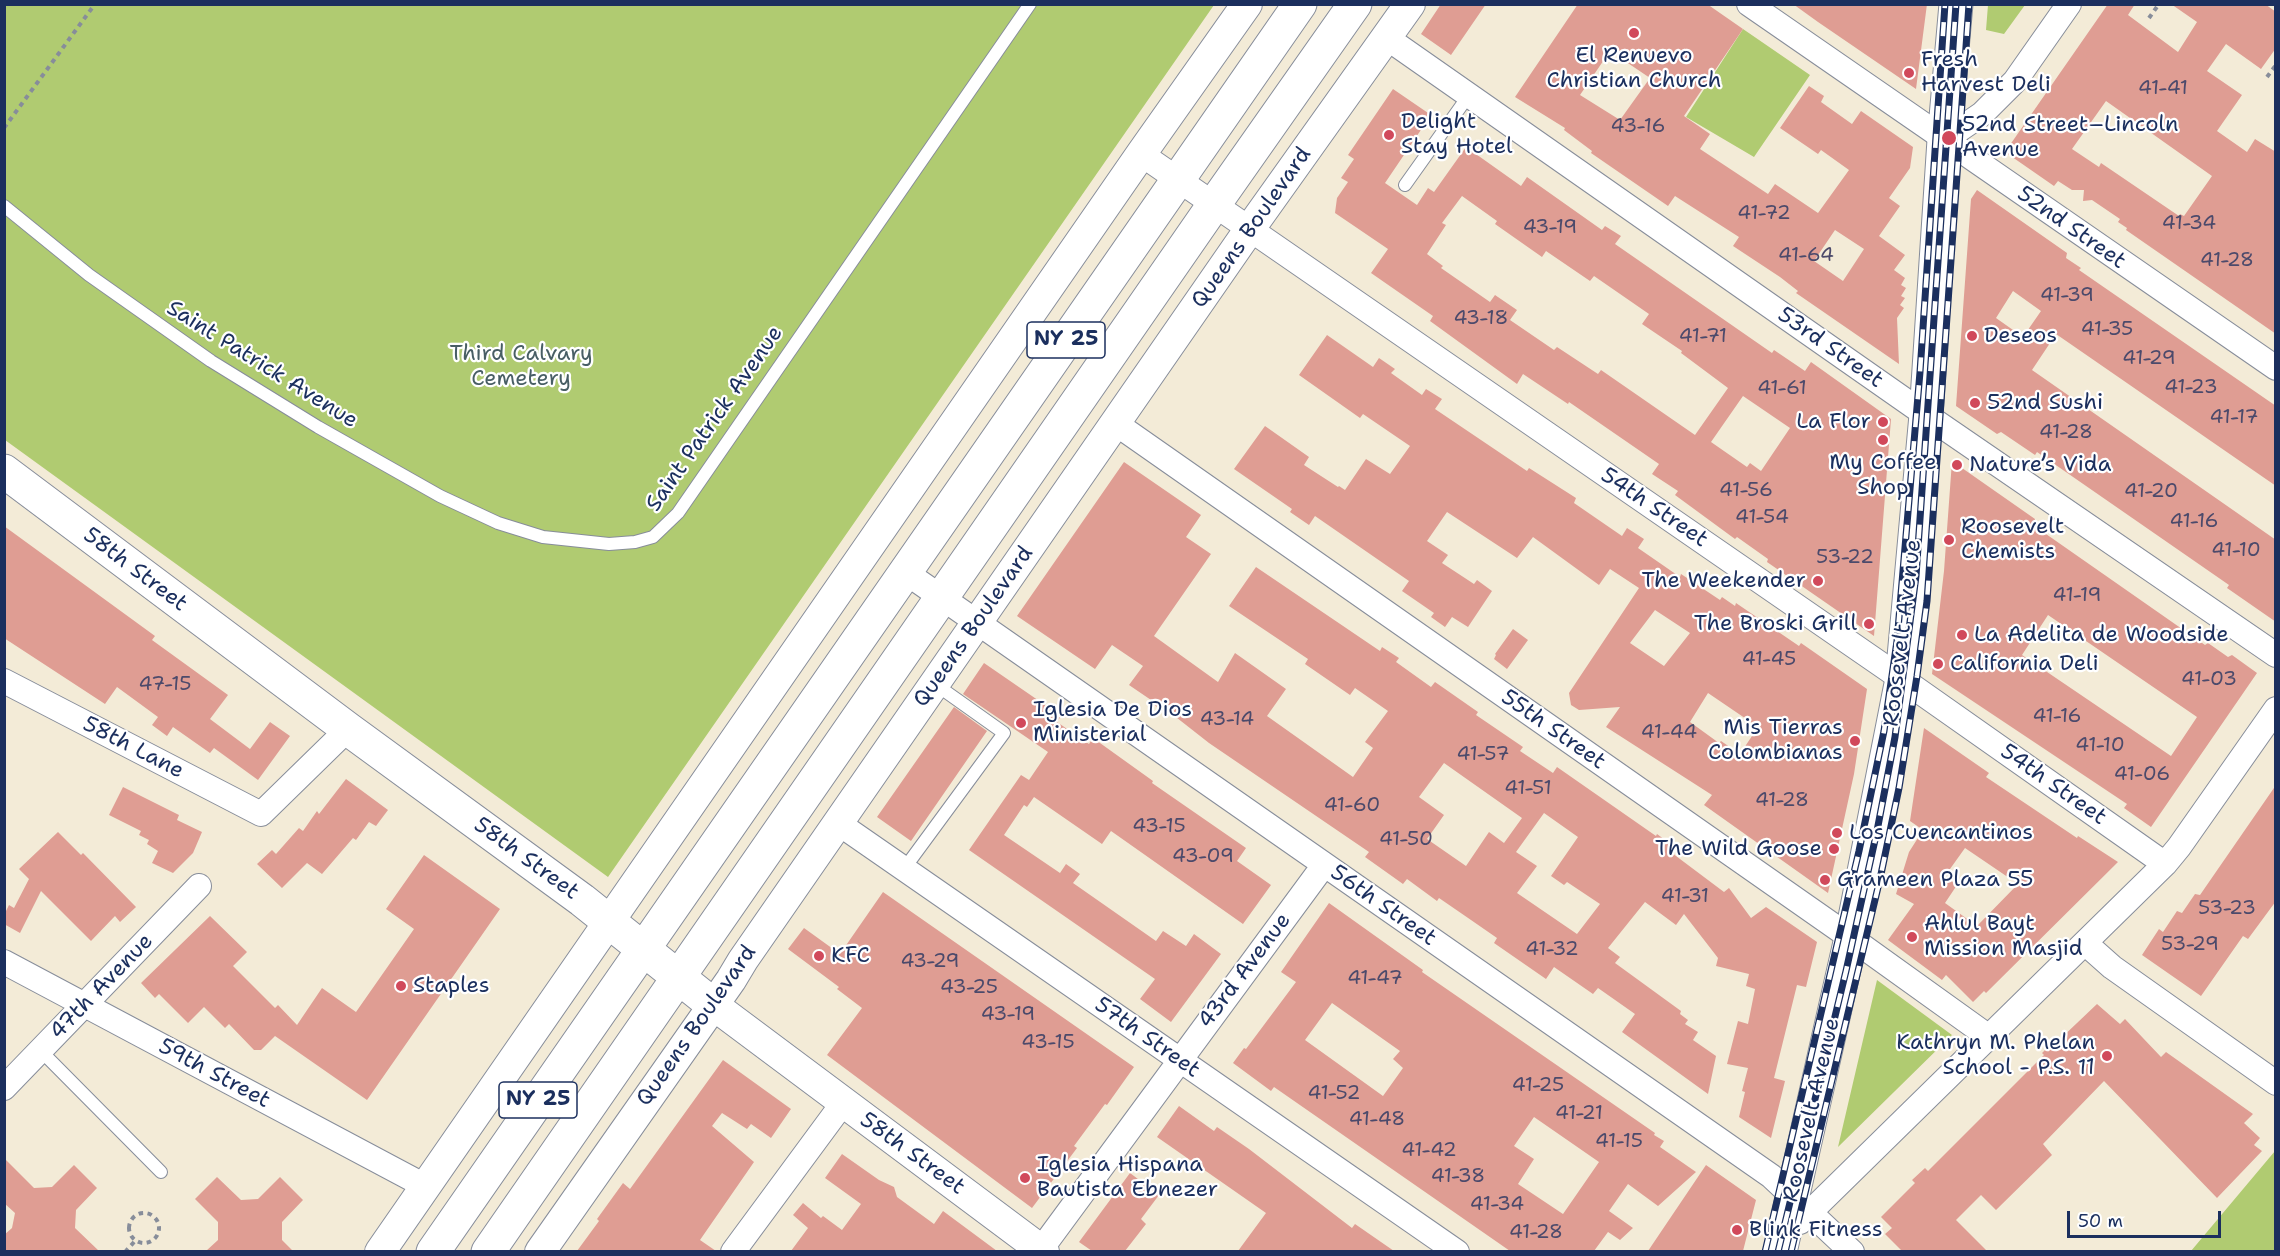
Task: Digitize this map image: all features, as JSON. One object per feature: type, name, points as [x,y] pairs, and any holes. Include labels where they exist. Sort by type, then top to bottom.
[{"type":"main road","name":"NY 25","points":[[433,1251],[1300,4]]},
{"type":"main road","name":"Queens Boulevard","points":[[488,1251],[1355,4]]},
{"type":"main road","name":"Roosevelt Avenue","points":[[1781,1246],[1802,1203],[1902,679],[1926,416],[1944,140],[1956,4]]},
{"type":"main road","name":"58th Street","points":[[4,471],[348,729],[568,889],[712,1004]]},
{"type":"main road","points":[[409,1251],[435,1215],[494,1165]]},
{"type":"street","points":[[380,1251],[1247,4]]},
{"type":"street","name":"Queens Boulevard","points":[[540,1251],[1249,230],[1410,4]]},
{"type":"street","name":"52nd Street","points":[[1749,4],[2276,368]]},
{"type":"street","points":[[1944,140],[1982,114],[2014,81],[2069,4]]},
{"type":"street","name":"53rd Street","points":[[1387,38],[1926,416],[2276,655]]},
{"type":"street","name":"54th Street","points":[[1141,154],[1902,679],[2165,864]]},
{"type":"street","name":"55th Street","points":[[1115,423],[1989,1037]]},
{"type":"street","name":"56th Street","points":[[905,572],[1771,1176],[1852,1251]]},
{"type":"street","name":"58th Lane","points":[[4,681],[261,814],[348,729]]},
{"type":"street","points":[[1802,1203],[1989,1037],[2165,864],[2180,847],[2276,709]]},
{"type":"street","name":"57th Street","points":[[838,823],[1456,1251]]},
{"type":"street","name":"43rd Avenue","points":[[1041,1251],[1324,865]]},
{"type":"street","name":"47th Avenue","points":[[4,1088],[199,886]]},
{"type":"street","points":[[2085,943],[2112,967],[2276,1083]]},
{"type":"street","name":"59th Street","points":[[4,962],[425,1186]]},
{"type":"street","name":"58th Street","points":[[712,1004],[1041,1251]]},
{"type":"street","points":[[733,1251],[843,1103]]},
{"type":"lane","name":"Saint Patrick Avenue","points":[[4,206],[89,275],[211,361],[318,427],[440,496],[498,523],[543,537],[609,544],[635,542],[653,537],[678,513],[1030,4]]},
{"type":"lane","points":[[1405,185],[1469,95]]},
{"type":"lane","points":[[904,869],[1004,733],[934,684]]},
{"type":"lane","points":[[41,1051],[161,1172]]},
{"type":"path","points":[[4,128],[95,4]]},
{"type":"path","points":[[2149,18],[2159,4]]},
{"type":"path","points":[[2267,77],[2276,65]]},
{"type":"path","points":[[144,1212],[156,1217],[160,1230],[158,1236],[143,1244],[135,1241],[130,1235],[130,1221],[137,1214],[144,1212]]},
{"type":"path","points":[[125,1251],[135,1241]]},
{"type":"green space","points":[[1988,4],[2025,5],[2004,34],[1986,30]]},
{"type":"green space","name":"Third Calvary Cemetery","points":[[5,5],[1214,5],[608,877],[5,440]]},
{"type":"green space","points":[[1743,29],[1810,75],[1754,157],[1686,117]]},
{"type":"green space","points":[[1877,980],[1952,1035],[1838,1147]]},
{"type":"green space","points":[[2275,1151],[2275,1251],[2191,1251]]},
{"type":"building","points":[[1441,4],[1486,4],[1451,55],[1421,34]]},
{"type":"building","points":[[1578,4],[1707,4],[1743,29],[1684,116],[1710,134],[1700,149],[1768,194],[1775,184],[1818,213],[1849,170],[1821,150],[1818,154],[1780,128],[1809,86],[1824,96],[1821,102],[1852,124],[1861,111],[1913,147],[1910,168],[1889,198],[1900,206],[1879,236],[1905,255],[1894,270],[1905,278],[1901,285],[1906,288],[1901,296],[1905,298],[1900,305],[1904,308],[1897,318],[1899,364],[1796,293],[1798,291],[1780,277],[1733,246],[1739,237],[1675,196],[1668,206],[1591,153],[1592,151],[1564,130],[1565,128],[1515,97]],"holes":[[[1610,51],[1650,78],[1620,120],[1580,95]],[[1835,230],[1864,249],[1843,281],[1814,261]]]},
{"type":"building","points":[[1793,4],[1927,4],[1916,89],[1818,22]]},
{"type":"building","points":[[2108,4],[2135,4],[2128,15],[2178,52],[2197,22],[2171,4],[2265,4],[2276,12],[2276,48],[2261,69],[2226,44],[2207,71],[2242,95],[2217,131],[2247,152],[2255,139],[2276,152],[2276,334],[2126,230],[2127,228],[2118,222],[2120,219],[2092,200],[2083,201],[2084,190],[2072,190],[2058,181],[2054,186],[2005,152]],"holes":[[[2106,101],[2212,176],[2184,216],[2180,214],[2179,216],[2101,163],[2099,167],[2072,149]]]},
{"type":"building","points":[[1393,89],[1431,115],[1385,183],[1417,205],[1428,188],[1434,192],[1466,147],[1521,186],[1527,177],[1602,230],[1605,226],[1621,236],[1615,244],[1772,353],[1774,350],[1805,371],[1811,362],[1891,419],[1874,636],[1675,495],[1678,491],[1652,474],[1659,464],[1569,402],[1568,404],[1523,374],[1517,384],[1430,321],[1433,316],[1371,273],[1388,249],[1335,213],[1337,198],[1348,182],[1341,178],[1354,159],[1348,155]],"holes":[[[1462,196],[1497,221],[1495,224],[1542,257],[1546,251],[1590,281],[1594,276],[1649,314],[1642,324],[1682,351],[1681,353],[1728,388],[1695,435],[1601,370],[1598,374],[1557,347],[1554,350],[1510,320],[1517,310],[1495,295],[1490,302],[1441,268],[1443,266],[1427,254],[1446,225],[1442,223]],[[1743,396],[1790,428],[1761,471],[1750,463],[1747,467],[1711,442]]]},
{"type":"building","points":[[1977,190],[2067,253],[2066,258],[2081,268],[2079,270],[2276,406],[2276,486],[2056,334],[2032,370],[2276,540],[2276,622],[2227,588],[2229,585],[2037,452],[2035,455],[2001,432],[1997,434],[1956,406],[1971,199]],"holes":[[[2013,291],[2041,311],[2023,337],[1996,318]]]},
{"type":"building","points":[[1327,335],[1373,367],[1379,358],[1395,369],[1391,373],[1422,395],[1426,389],[1442,399],[1435,409],[1527,471],[1529,468],[1576,498],[1574,503],[1622,536],[1627,528],[1644,539],[1638,548],[1680,577],[1681,574],[1720,600],[1722,597],[1735,606],[1736,603],[1799,646],[1801,643],[1867,689],[1854,774],[1828,893],[1704,805],[1712,795],[1606,727],[1620,707],[1579,710],[1571,705],[1569,693],[1639,588],[1610,569],[1599,585],[1533,537],[1517,558],[1447,512],[1427,541],[1448,555],[1442,563],[1474,584],[1477,580],[1492,591],[1468,627],[1452,617],[1445,627],[1431,617],[1434,613],[1402,591],[1409,581],[1315,516],[1309,525],[1290,512],[1292,509],[1234,469],[1265,426],[1309,457],[1304,465],[1345,490],[1366,459],[1390,474],[1410,446],[1363,414],[1360,418],[1299,375]],"holes":[[[1655,610],[1690,633],[1664,666],[1630,643]],[[1708,693],[1758,727],[1740,754],[1721,741],[1719,743],[1690,722]]]},
{"type":"building","points":[[1952,461],[2035,519],[2035,523],[2048,532],[2046,534],[2205,645],[2208,643],[2228,657],[2232,655],[2257,673],[2151,827],[2124,808],[2127,804],[1932,674],[1944,571]],"holes":[[[2048,615],[2197,717],[2171,756],[2022,655]]]},
{"type":"building","points":[[1124,462],[1201,515],[1186,537],[1211,554],[1154,636],[1218,682],[1235,653],[1286,689],[1267,716],[1353,777],[1373,748],[1365,742],[1388,711],[1355,688],[1350,695],[1305,664],[1308,659],[1229,606],[1256,567],[1380,651],[1382,647],[1399,658],[1396,662],[1431,687],[1435,682],[1478,712],[1476,715],[1523,747],[1520,751],[1553,773],[1557,767],[1656,836],[1657,834],[1676,848],[1672,853],[1724,892],[1729,888],[1751,918],[1766,907],[1817,942],[1806,987],[1797,985],[1774,1078],[1785,1081],[1771,1138],[1739,1117],[1748,1068],[1727,1064],[1738,1021],[1748,1024],[1755,989],[1746,986],[1749,974],[1716,966],[1718,958],[1684,914],[1676,925],[1645,902],[1608,948],[1620,957],[1615,963],[1681,1011],[1680,1014],[1688,1020],[1685,1024],[1698,1032],[1693,1040],[1716,1056],[1708,1094],[1622,1032],[1635,1014],[1598,988],[1593,994],[1554,967],[1546,979],[1494,943],[1497,938],[1439,898],[1437,901],[1407,879],[1403,884],[1365,857],[1369,852],[1209,743],[1172,714],[1170,716],[1150,702],[1151,700],[1129,685],[1143,666],[1112,645],[1095,669],[1017,616]],"holes":[[[1444,763],[1522,818],[1504,843],[1489,832],[1466,866],[1427,839],[1444,815],[1419,797]],[[1544,813],[1578,837],[1551,876],[1564,885],[1567,882],[1600,904],[1577,934],[1517,893],[1537,866],[1516,852]]]},
{"type":"building","points":[[4,526],[155,636],[152,640],[228,695],[210,719],[250,749],[270,722],[290,736],[258,780],[214,748],[210,753],[173,727],[167,736],[152,725],[158,717],[117,687],[105,704],[4,638]]},
{"type":"building","points":[[1513,629],[1528,640],[1507,669],[1494,659],[1495,654]]},
{"type":"building","points":[[984,663],[1061,716],[1057,722],[1089,744],[1093,738],[1153,781],[1152,783],[1246,848],[1237,861],[1271,885],[1243,924],[1111,831],[1102,844],[1034,797],[1027,807],[1024,805],[1004,835],[1060,873],[1066,864],[1080,874],[1073,883],[1156,941],[1163,931],[1186,946],[1194,934],[1221,954],[1171,1022],[1140,999],[1155,979],[969,850],[1021,775],[1029,780],[1048,752],[963,694]]},
{"type":"building","points":[[954,707],[987,731],[911,841],[877,817]]},
{"type":"building","points":[[1924,728],[1989,773],[1986,777],[2077,838],[2078,836],[2118,862],[1986,993],[1984,991],[1973,1002],[1946,975],[1942,980],[1888,940],[1914,904],[1896,894],[1909,852],[1923,830],[1910,821]],"holes":[[[1965,848],[2018,884],[1977,926],[1945,903],[1957,885],[1945,876]]]},
{"type":"building","points":[[346,779],[388,810],[376,826],[369,822],[356,840],[353,838],[322,874],[307,863],[282,888],[257,864],[272,850],[276,854],[299,828],[303,831],[317,811],[319,814]]},
{"type":"building","points":[[2276,785],[2276,901],[2248,939],[2243,936],[2201,996],[2142,955],[2159,929],[2163,932],[2177,911],[2182,913],[2195,894],[2200,895]]},
{"type":"building","points":[[123,787],[179,815],[177,820],[202,832],[193,853],[173,873],[152,863],[158,851],[147,844],[149,840],[139,835],[141,831],[109,815]]},
{"type":"building","points":[[58,832],[81,855],[83,853],[136,907],[120,922],[115,916],[91,941],[41,891],[20,933],[4,924],[4,915],[9,905],[14,908],[29,879],[19,869]]},
{"type":"building","points":[[424,855],[500,909],[367,1100],[275,1036],[261,1050],[254,1050],[229,1024],[225,1028],[204,1007],[188,1023],[159,994],[155,998],[141,983],[210,916],[247,952],[233,966],[275,1008],[278,1005],[297,1025],[322,988],[356,1012],[414,929],[386,909]]},
{"type":"building","points":[[883,892],[1134,1067],[1074,1146],[1077,1148],[1032,1208],[827,1055],[862,1008],[837,989],[839,987],[788,949],[804,928],[840,954]]},
{"type":"building","points":[[1329,903],[1423,970],[1422,972],[1655,1133],[1654,1135],[1664,1141],[1660,1147],[1696,1172],[1658,1206],[1628,1184],[1609,1211],[1633,1228],[1620,1240],[1608,1232],[1594,1251],[1510,1251],[1274,1087],[1271,1091],[1233,1063],[1296,982],[1281,972]],"holes":[[[1332,1003],[1400,1051],[1393,1059],[1403,1068],[1383,1096],[1305,1040]],[[1534,1117],[1599,1162],[1563,1214],[1518,1184],[1534,1159],[1514,1146]]]},
{"type":"building","points":[[2097,1004],[2120,1024],[2125,1019],[2161,1057],[2166,1052],[2253,1114],[2244,1123],[2260,1138],[2254,1145],[2262,1151],[2217,1198],[2104,1081],[2043,1144],[2052,1155],[1996,1210],[1981,1195],[1956,1220],[1987,1251],[1902,1251],[1885,1234],[1892,1228],[1881,1217],[1915,1183],[1912,1180],[1925,1168],[1928,1171],[2044,1055],[2042,1053],[2055,1040],[2057,1042]]},
{"type":"building","points":[[723,1060],[791,1109],[771,1138],[751,1124],[747,1129],[722,1113],[712,1126],[754,1162],[700,1240],[716,1251],[577,1251],[623,1183],[630,1189]]},
{"type":"building","points":[[1179,1106],[1214,1131],[1217,1127],[1249,1149],[1352,1228],[1355,1224],[1394,1251],[1238,1251],[1266,1213],[1157,1137]]},
{"type":"building","points":[[842,1154],[879,1180],[894,1187],[897,1197],[934,1224],[943,1211],[997,1251],[791,1251],[808,1228],[793,1215],[803,1203],[821,1218],[823,1216],[842,1230],[861,1204],[825,1178]]},
{"type":"building","points":[[4,1158],[34,1188],[52,1187],[74,1165],[97,1188],[76,1210],[75,1228],[99,1251],[4,1251],[4,1235],[12,1228],[15,1213],[4,1203]]},
{"type":"building","points":[[1706,1165],[1756,1200],[1743,1251],[1648,1251]]},
{"type":"building","points":[[1130,1173],[1159,1195],[1141,1219],[1146,1224],[1125,1251],[1092,1251],[1079,1242]]},
{"type":"building","points":[[217,1177],[241,1200],[258,1199],[280,1177],[303,1200],[282,1222],[282,1240],[293,1251],[206,1251],[218,1240],[218,1222],[195,1199]]},
{"type":"railway","points":[[1765,1252],[1859,851],[1884,731],[1897,641],[1920,372],[1945,4]]},
{"type":"railway","points":[[1778,1252],[1846,971],[1895,737],[1916,576],[1956,4]]},
{"type":"railway","points":[[1791,1252],[1880,879],[1899,788],[1917,676],[1927,601],[1969,4]]},
{"type":"place","name":"El Renuevo Christian Church","points":[[1634,33]]},
{"type":"place","name":"Fresh Harvest Deli","points":[[1909,73]]},
{"type":"place","name":"Delight Stay Hotel","points":[[1389,135]]},
{"type":"place","name":"52nd Street–Lincoln Avenue","points":[[1949,138]]},
{"type":"place","name":"Deseos","points":[[1972,336]]},
{"type":"place","name":"52nd Sushi","points":[[1975,403]]},
{"type":"place","name":"La Flor","points":[[1883,422]]},
{"type":"place","name":"My Coffee Shop","points":[[1883,440]]},
{"type":"place","name":"Nature’s Vida","points":[[1957,465]]},
{"type":"place","name":"Roosevelt Chemists","points":[[1949,540]]},
{"type":"place","name":"The Weekender","points":[[1818,581]]},
{"type":"place","name":"The Broski Grill","points":[[1869,624]]},
{"type":"place","name":"La Adelita de Woodside","points":[[1962,635]]},
{"type":"place","name":"California Deli","points":[[1938,664]]},
{"type":"place","name":"Iglesia De Dios Ministerial","points":[[1021,723]]},
{"type":"place","name":"Mis Tierras Colombianas","points":[[1855,741]]},
{"type":"place","name":"Los Cuencantinos","points":[[1837,833]]},
{"type":"place","name":"The Wild Goose","points":[[1834,849]]},
{"type":"place","name":"Grameen Plaza 55","points":[[1825,880]]},
{"type":"place","name":"Ahlul Bayt Mission Masjid","points":[[1912,937]]},
{"type":"place","name":"KFC","points":[[819,956]]},
{"type":"place","name":"Staples","points":[[401,986]]},
{"type":"place","name":"Kathryn M. Phelan School - P.S. 11","points":[[2107,1056]]},
{"type":"place","name":"Iglesia Hispana Bautista Ebnezer","points":[[1025,1178]]},
{"type":"place","name":"Blink Fitness","points":[[1737,1230]]}]
